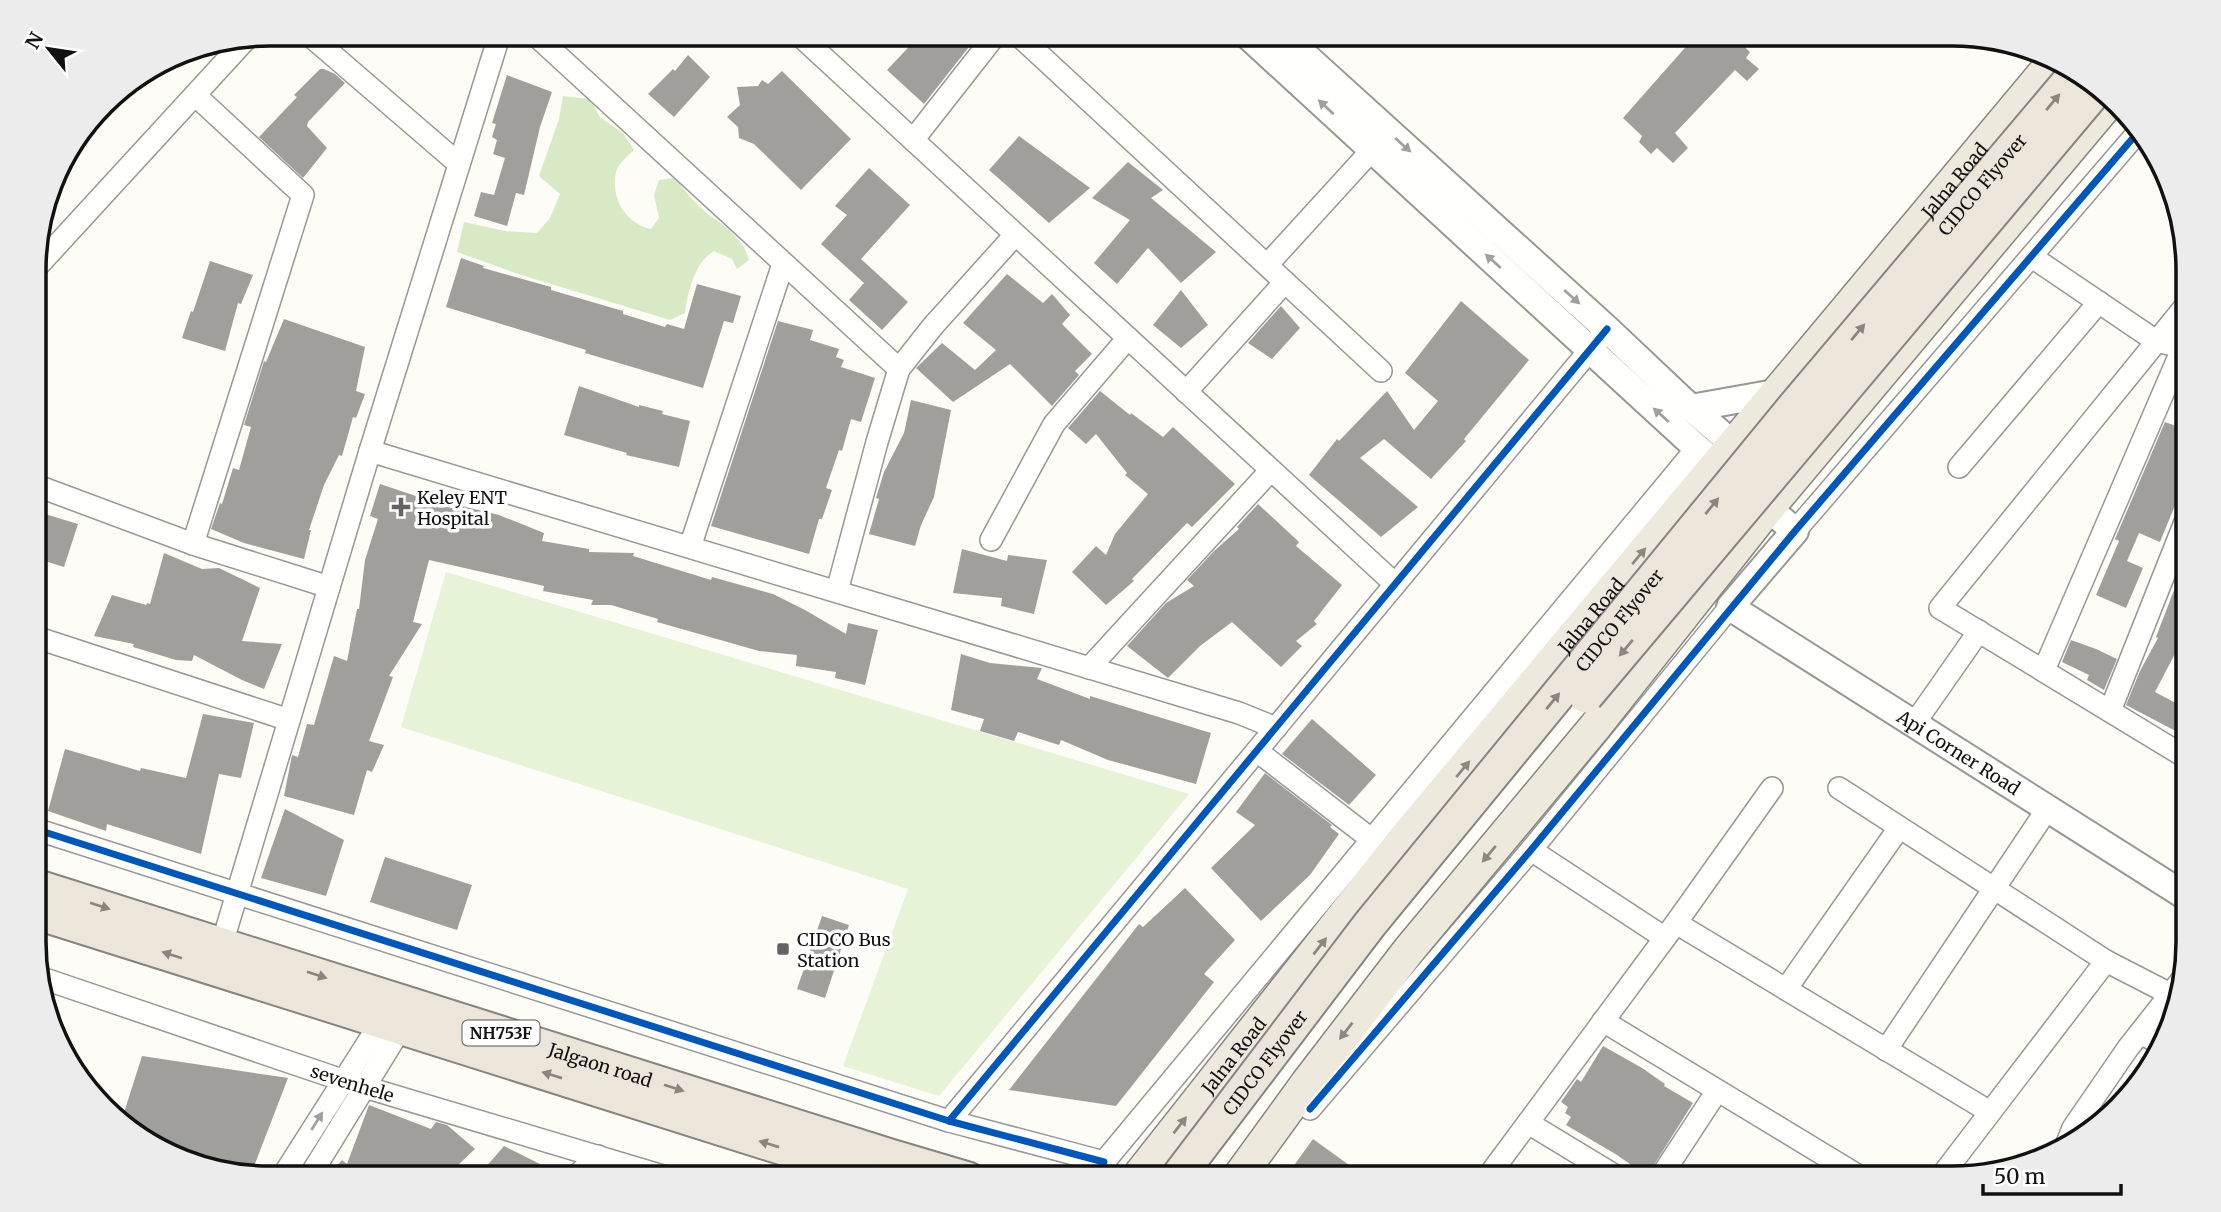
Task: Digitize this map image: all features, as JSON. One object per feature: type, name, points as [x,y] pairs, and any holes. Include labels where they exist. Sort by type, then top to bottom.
[{"type":"highway","name":"CIDCO Flyover","points":[[1186,1166],[1397,892],[1785,417],[2070,80]]},
{"type":"highway","name":"CIDCO Flyover","points":[[1214,1166],[1416,899],[2092,95]]},
{"type":"highway","name":"Jalgaon road","points":[[46,890],[391,1025],[840,1166]]},
{"type":"highway","name":"Jalgaon road","points":[[46,915],[218,957],[924,1166]]},
{"type":"main road","name":"Jalna Road","points":[[1147,1166],[1405,838],[1715,452],[1775,393],[2048,68]]},
{"type":"main road","points":[[1247,1166],[1409,950],[1594,728],[1776,498],[2105,107]]},
{"type":"street","points":[[322,46],[459,164]]},
{"type":"street","points":[[218,957],[370,450],[496,46]]},
{"type":"street","points":[[547,46],[899,369]]},
{"type":"street","points":[[811,46],[1395,584]]},
{"type":"street","points":[[913,140],[988,46]]},
{"type":"street","points":[[1030,46],[1381,371]]},
{"type":"street","points":[[1259,46],[1590,350],[1776,498],[1795,531]]},
{"type":"street","points":[[1294,46],[1691,408],[1715,452]]},
{"type":"street","points":[[46,257],[239,47]]},
{"type":"street","points":[[193,544],[303,195],[195,95]]},
{"type":"street","points":[[1310,1109],[1531,850],[1730,607],[2133,139]]},
{"type":"street","points":[[1267,265],[1372,150]]},
{"type":"street","points":[[836,591],[899,369],[933,326],[1016,235]]},
{"type":"street","points":[[2032,257],[2156,341],[2176,346]]},
{"type":"street","points":[[690,547],[783,264]]},
{"type":"street","points":[[1186,392],[1285,282]]},
{"type":"street","points":[[1959,467],[2098,302]]},
{"type":"street","points":[[2176,317],[1940,608],[2176,751]]},
{"type":"street","points":[[949,1121],[1607,329]]},
{"type":"street","points":[[991,540],[1054,424],[1128,338]]},
{"type":"street","points":[[2044,670],[2176,369]]},
{"type":"street","points":[[1691,408],[1775,393]]},
{"type":"street","points":[[370,450],[1239,713],[1276,728]]},
{"type":"street","points":[[1111,1166],[1371,839],[1715,452]]},
{"type":"street","points":[[1089,667],[1271,470]]},
{"type":"street","points":[[46,489],[193,544],[329,587]]},
{"type":"street","points":[[2110,711],[2176,545]]},
{"type":"street","name":"Api Corner Road","points":[[1730,607],[2176,890]]},
{"type":"street","points":[[1914,724],[1979,631]]},
{"type":"street","points":[[46,641],[289,720]]},
{"type":"street","points":[[1257,751],[1371,839]]},
{"type":"street","points":[[1496,1166],[1671,930],[1772,788]]},
{"type":"street","points":[[1839,788],[2106,961],[2171,986]]},
{"type":"street","points":[[1886,1050],[2048,808]]},
{"type":"street","points":[[1786,989],[1899,828]]},
{"type":"street","points":[[46,833],[1095,1166]]},
{"type":"street","points":[[1531,850],[1671,930],[1786,989],[1990,1112]]},
{"type":"street","points":[[1949,1166],[2106,961]]},
{"type":"street","name":"sevenhele","points":[[49,980],[343,1081],[631,1166]]},
{"type":"street","points":[[2072,1131],[2169,996]]},
{"type":"street","points":[[1603,1021],[1842,1166]]},
{"type":"street","points":[[289,1166],[343,1081],[391,1025]]},
{"type":"street","points":[[316,1166],[365,1088],[391,1025]]},
{"type":"street","points":[[2140,1033],[2153,1040]]},
{"type":"street","points":[[1668,1166],[1717,1091]]},
{"type":"street","points":[[1528,1123],[1599,1166]]},
{"type":"street","points":[[587,1166],[598,1156]]},
{"type":"green space","points":[[563,96],[590,99],[600,117],[623,133],[634,150],[616,172],[615,191],[622,208],[634,222],[651,229],[659,218],[654,195],[659,180],[675,178],[697,205],[730,231],[746,251],[749,260],[737,269],[732,259],[714,251],[707,256],[693,279],[685,313],[670,320],[518,274],[457,252],[464,222],[505,231],[537,233],[550,218],[560,194],[539,176],[559,119]]},
{"type":"green space","points":[[446,572],[1189,794],[939,1096],[843,1066],[908,889],[401,727]]},
{"type":"building","points":[[910,46],[970,46],[924,104],[887,70]]},
{"type":"building","points":[[1687,46],[1744,46],[1750,52],[1746,58],[1759,69],[1747,81],[1735,70],[1675,133],[1688,148],[1673,163],[1657,148],[1651,154],[1639,142],[1642,136],[1623,118]]},
{"type":"building","points":[[688,55],[710,77],[674,117],[648,94],[673,69],[675,71]]},
{"type":"building","points":[[320,69],[335,74],[345,83],[308,122],[307,126],[327,148],[303,178],[259,137]]},
{"type":"building","points":[[782,71],[851,139],[801,190],[754,144],[739,138],[738,127],[727,117],[740,105],[737,87],[758,86],[762,80],[768,84]]},
{"type":"building","points":[[507,75],[552,92],[540,127],[524,195],[516,193],[507,226],[474,216],[481,192],[494,195],[505,158],[493,154],[497,140],[492,137],[496,124],[492,123]]},
{"type":"building","points":[[1019,136],[1090,188],[1049,223],[989,170]]},
{"type":"building","points":[[1128,162],[1163,190],[1151,198],[1216,252],[1181,283],[1148,248],[1117,284],[1094,263],[1130,220],[1092,198]]},
{"type":"building","points":[[869,168],[910,205],[861,259],[908,302],[882,330],[849,300],[864,283],[821,244],[847,215],[835,206]]},
{"type":"building","points":[[461,258],[484,266],[483,268],[551,287],[551,290],[623,311],[623,314],[665,327],[667,324],[684,329],[697,284],[741,296],[733,323],[724,321],[703,388],[446,307]]},
{"type":"building","points":[[210,261],[253,275],[241,304],[238,303],[225,351],[182,338]]},
{"type":"building","points":[[1007,274],[1043,303],[1052,294],[1070,315],[1062,324],[1092,354],[1075,371],[1079,375],[1052,406],[1010,364],[953,402],[916,368],[942,343],[975,370],[996,350],[963,323]]},
{"type":"building","points":[[1181,290],[1208,325],[1181,348],[1153,325]]},
{"type":"building","points":[[1461,301],[1529,360],[1464,439],[1466,441],[1431,479],[1384,439],[1360,458],[1418,507],[1381,537],[1309,475],[1337,439],[1339,441],[1387,391],[1414,430],[1438,401],[1405,373]]},
{"type":"building","points":[[1281,306],[1300,328],[1272,359],[1248,343]]},
{"type":"building","points":[[284,319],[365,347],[356,391],[365,394],[356,418],[353,417],[342,456],[339,455],[324,485],[309,530],[304,559],[244,543],[211,529],[233,468],[239,470],[251,427],[244,425],[264,361],[266,362]]},
{"type":"building","points":[[778,321],[813,330],[810,340],[839,349],[836,357],[844,360],[841,367],[875,378],[861,422],[851,419],[842,451],[839,450],[826,488],[832,490],[822,519],[819,519],[809,554],[711,526]]},
{"type":"building","points":[[579,386],[690,421],[679,467],[626,455],[627,453],[564,435]]},
{"type":"building","points":[[1100,391],[1163,437],[1173,427],[1235,484],[1192,527],[1187,523],[1132,579],[1134,581],[1106,605],[1072,572],[1096,546],[1106,555],[1115,534],[1148,494],[1125,475],[1127,473],[1096,434],[1086,444],[1068,428]]},
{"type":"building","points":[[911,400],[951,410],[934,497],[915,546],[869,534],[884,472],[904,433]]},
{"type":"building","points":[[2165,422],[2176,426],[2176,503],[2160,542],[2139,533],[2127,561],[2143,568],[2126,608],[2096,595],[2119,541],[2115,539]]},
{"type":"building","points":[[380,484],[461,511],[462,506],[499,515],[544,533],[542,541],[589,549],[589,552],[634,553],[633,556],[711,580],[712,577],[773,594],[846,634],[848,623],[878,630],[865,685],[835,678],[836,672],[796,666],[797,655],[759,651],[657,622],[658,619],[611,605],[591,605],[593,600],[543,591],[544,586],[429,560],[413,622],[422,624],[389,676],[393,677],[369,741],[384,745],[372,772],[367,770],[354,815],[284,796],[292,755],[298,757],[307,724],[314,725],[334,656],[347,661],[359,609],[365,560],[378,519],[370,516]]},
{"type":"building","points":[[1258,504],[1299,542],[1296,546],[1342,585],[1314,621],[1317,624],[1296,641],[1302,646],[1281,667],[1232,622],[1200,646],[1168,678],[1127,646],[1166,603],[1194,586],[1187,580],[1239,529],[1237,527]]},
{"type":"building","points":[[46,514],[78,524],[64,567],[46,561]]},
{"type":"building","points":[[962,549],[1007,561],[1008,555],[1047,560],[1034,614],[1001,606],[1002,598],[953,593]]},
{"type":"building","points":[[164,553],[202,569],[219,568],[260,588],[242,641],[282,644],[264,689],[194,655],[192,661],[176,660],[133,647],[134,644],[94,636],[112,595],[150,604]]},
{"type":"building","points":[[2176,585],[2176,652],[2155,692],[2176,703],[2176,731],[2126,705],[2158,638],[2156,637]]},
{"type":"building","points":[[2071,640],[2117,659],[2104,690],[2087,680],[2089,675],[2062,662]]},
{"type":"building","points":[[961,654],[990,663],[1042,668],[1037,679],[1090,699],[1090,696],[1211,733],[1196,784],[1108,760],[1061,740],[1059,745],[1018,732],[1014,741],[980,731],[984,719],[951,710]]},
{"type":"building","points":[[203,714],[254,723],[241,778],[219,774],[201,854],[107,824],[106,831],[48,811],[65,749],[140,771],[141,768],[186,778]]},
{"type":"building","points":[[1312,719],[1376,775],[1349,805],[1282,754]]},
{"type":"building","points":[[1265,773],[1332,825],[1330,827],[1339,834],[1310,875],[1261,921],[1211,868],[1255,825],[1236,812]]},
{"type":"building","points":[[285,809],[344,840],[326,896],[261,878]]},
{"type":"building","points":[[385,857],[472,885],[457,930],[370,902]]},
{"type":"building","points":[[1185,888],[1235,940],[1204,974],[1214,982],[1116,1106],[1009,1090],[1139,924],[1143,927]]},
{"type":"building","points":[[822,916],[849,925],[825,998],[797,989]]},
{"type":"building","points":[[1603,1046],[1642,1068],[1665,1084],[1664,1086],[1693,1103],[1653,1166],[1633,1166],[1566,1125],[1571,1117],[1565,1113],[1568,1107],[1561,1102],[1577,1079],[1581,1082]]},
{"type":"building","points":[[142,1056],[288,1078],[254,1165],[240,1165],[198,1155],[145,1129],[124,1113]]},
{"type":"building","points":[[369,1105],[431,1129],[436,1122],[447,1125],[475,1149],[457,1166],[337,1166],[342,1160],[347,1164]]},
{"type":"building","points":[[1313,1139],[1350,1166],[1294,1166]]},
{"type":"building","points":[[504,1146],[544,1166],[487,1166]]},
{"type":"cycle path","points":[[1310,1109],[1531,850],[1795,531],[2133,139]]},
{"type":"cycle path","points":[[949,1121],[1607,329]]},
{"type":"cycle path","points":[[46,833],[949,1121],[1104,1162]]},
{"type":"place","name":"Keley ENT Hospital","points":[[401,507]]},
{"type":"place","name":"CIDCO Bus Station","points":[[783,949]]}]
